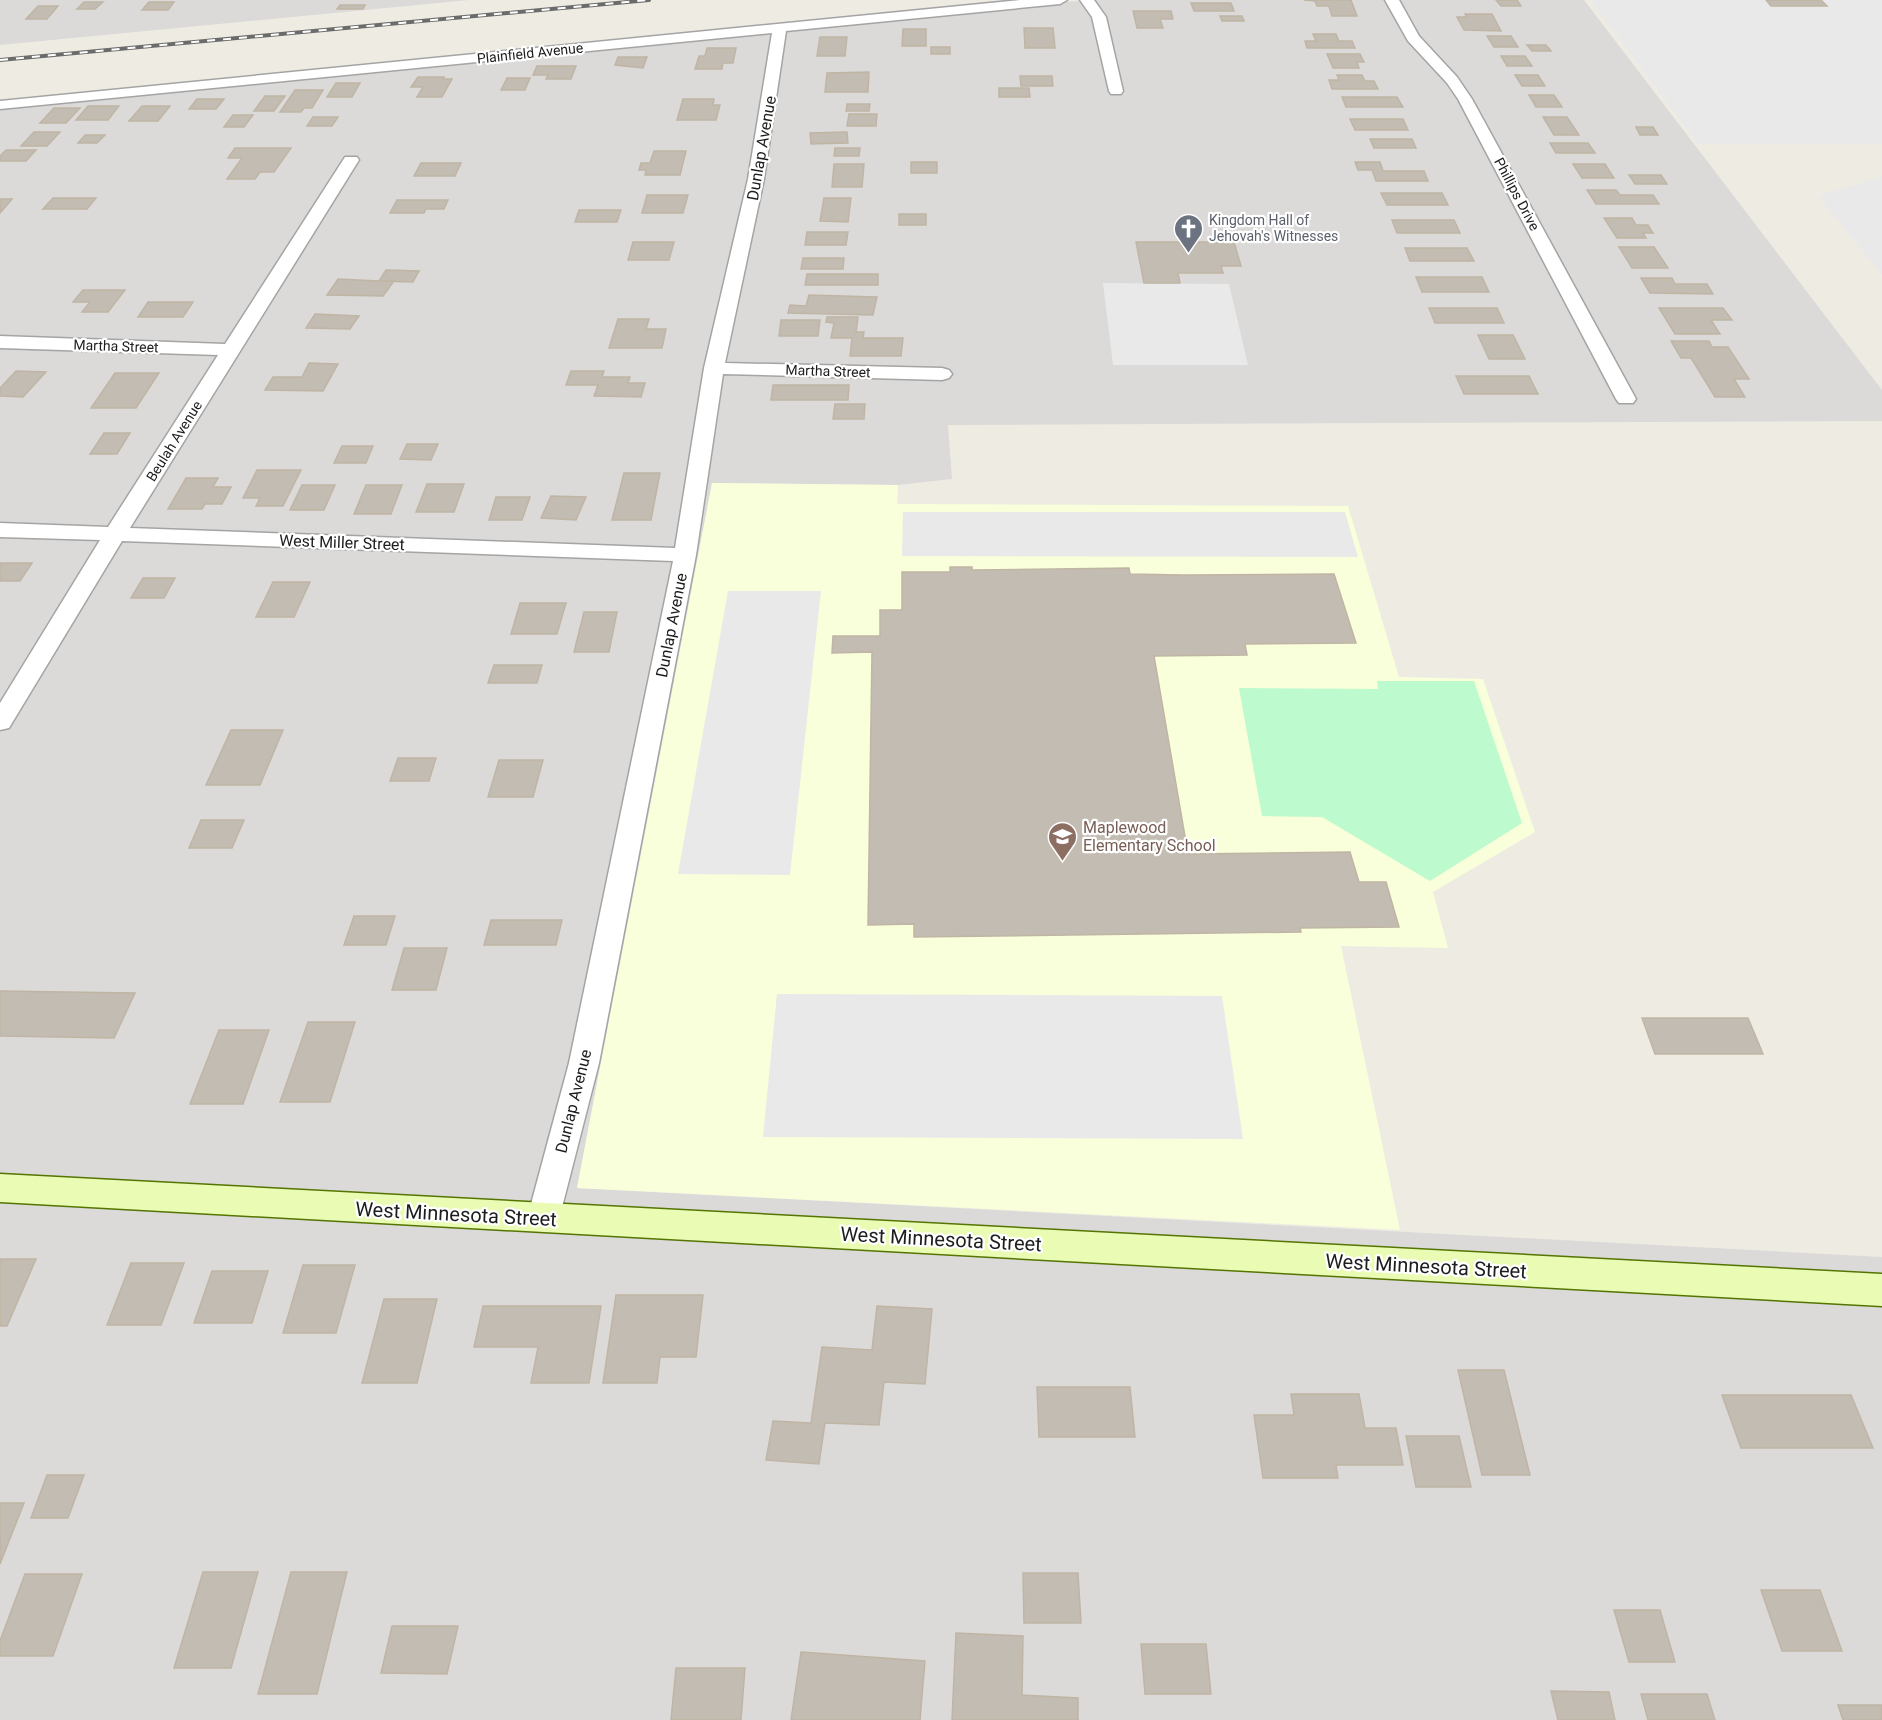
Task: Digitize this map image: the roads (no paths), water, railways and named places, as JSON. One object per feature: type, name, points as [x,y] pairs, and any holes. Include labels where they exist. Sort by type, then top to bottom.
[{"type":"street","name":"Plainfield Avenue","points":[[3,108],[1060,0]]},
{"type":"street","points":[[1087,0],[1099,17],[1116,92]]},
{"type":"street","name":"Phillips Drive","points":[[1392,0],[1413,38],[1452,80],[1466,99],[1626,399]]},
{"type":"street","name":"Dunlap Avenue","points":[[543,1219],[584,1063],[685,555],[714,368],[756,178],[780,28]]},
{"type":"street","name":"Beulah Avenue","points":[[0,723],[115,534],[351,160]]},
{"type":"street","name":"Martha Street","points":[[0,342],[232,350]]},
{"type":"street","name":"Martha Street","points":[[714,368],[942,374]]},
{"type":"street","name":"West Miller Street","points":[[0,530],[685,555]]},
{"type":"street","name":"West Minnesota Street","points":[[0,1188],[1882,1290]]},
{"type":"railway","points":[[0,60],[649,0]]},
{"type":"place","name":"Kingdom Hall of Jehovah's Witnesses","points":[[1188,254]]},
{"type":"place","name":"Maplewood Elementary School","points":[[1062,862]]}]
